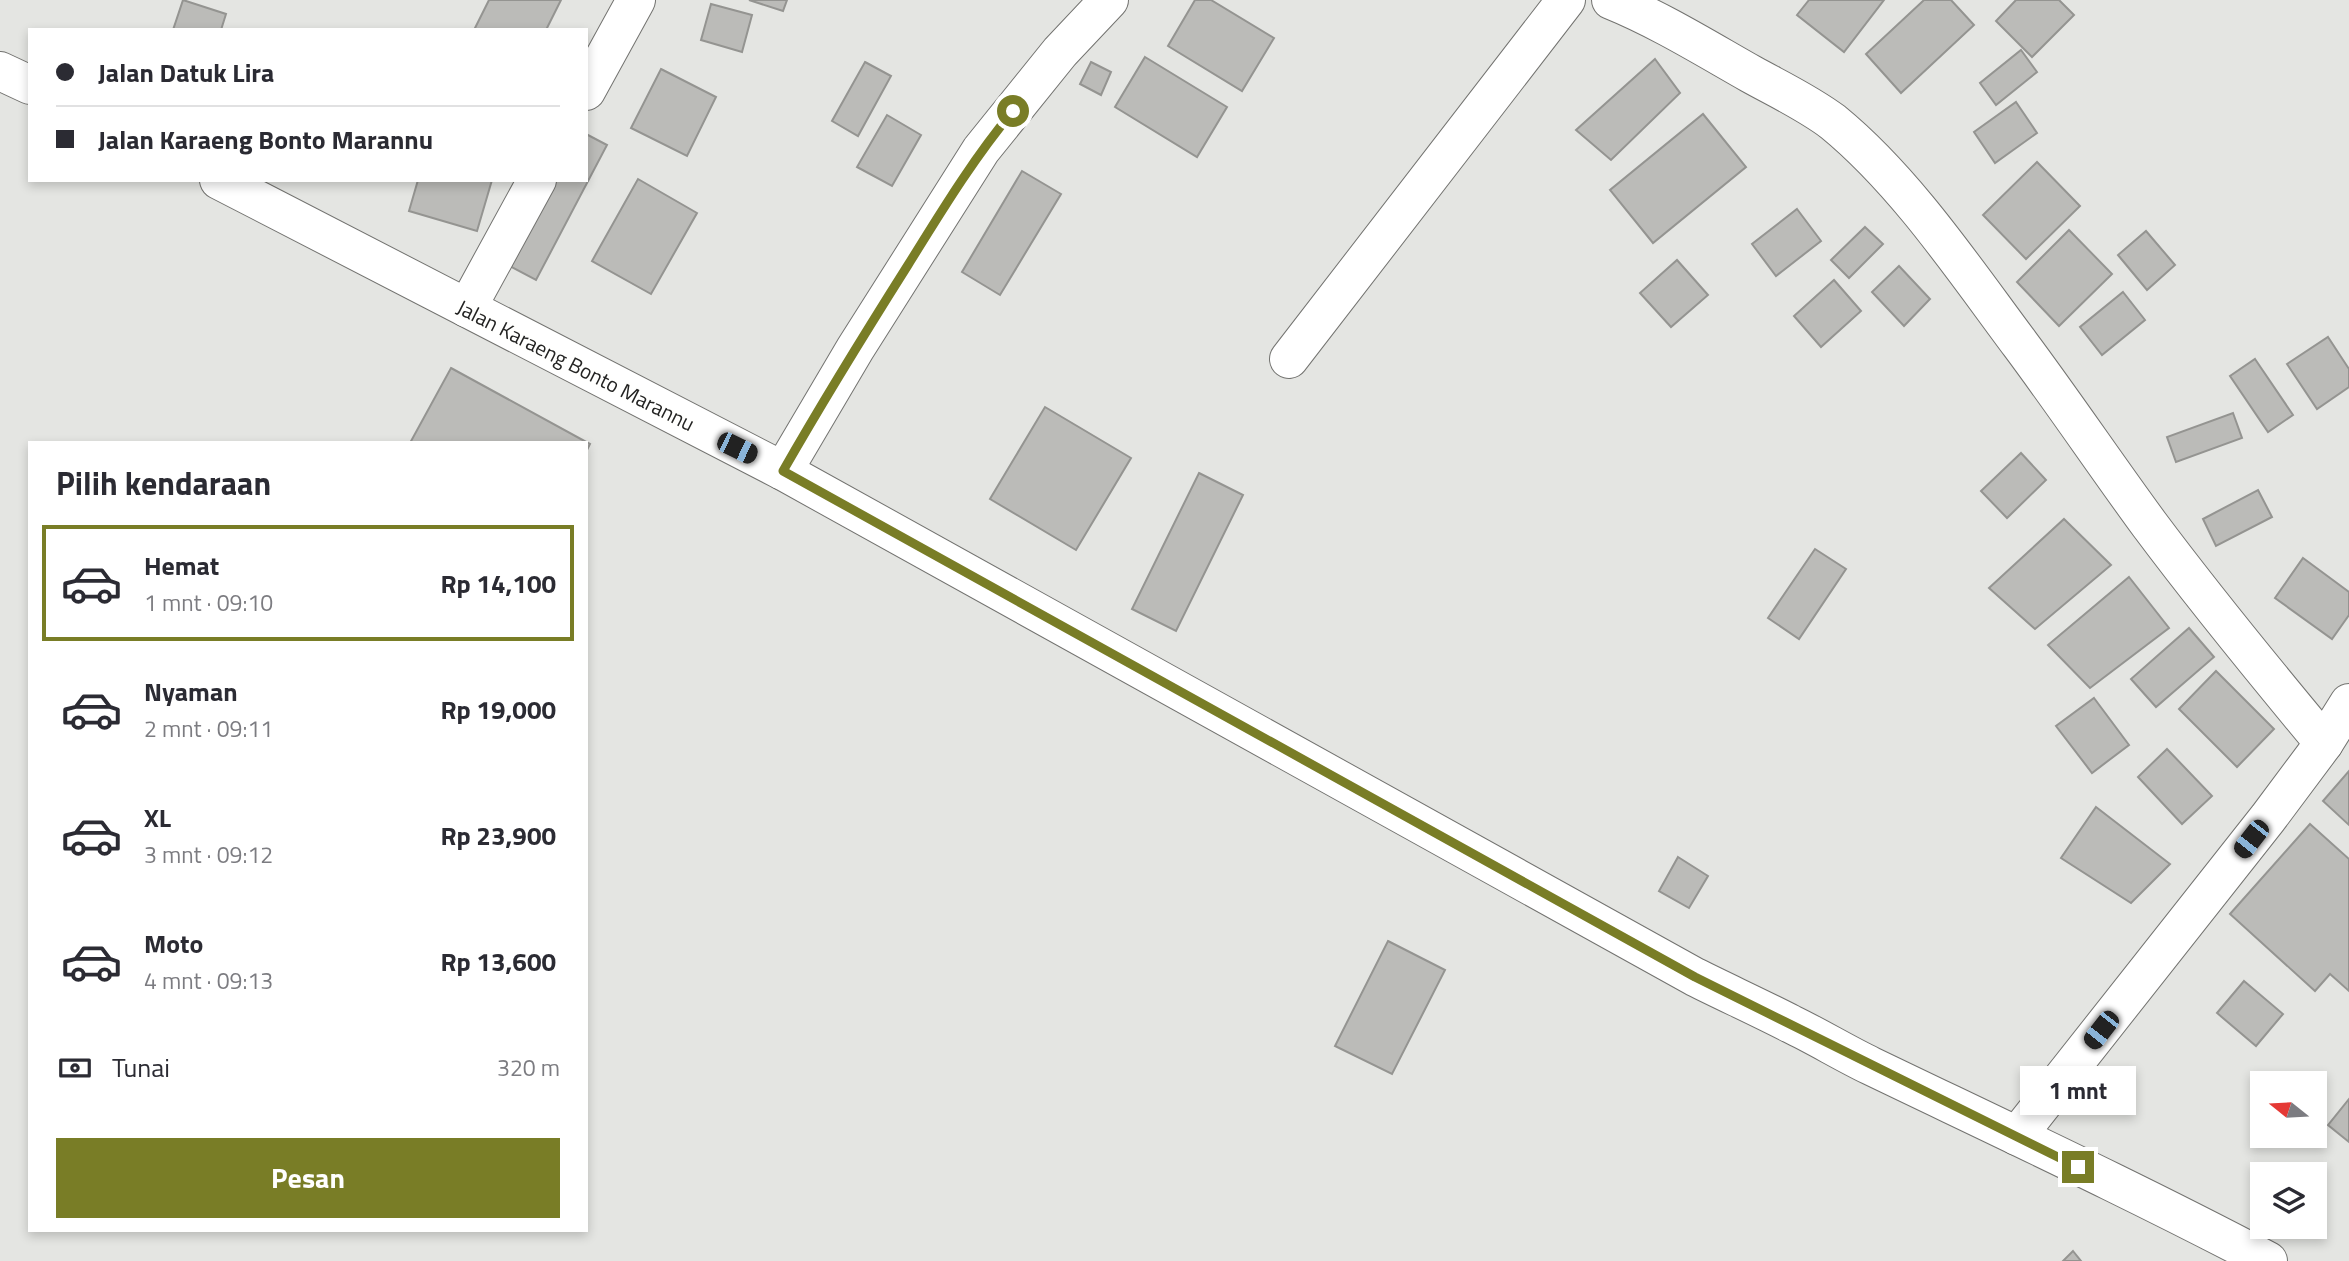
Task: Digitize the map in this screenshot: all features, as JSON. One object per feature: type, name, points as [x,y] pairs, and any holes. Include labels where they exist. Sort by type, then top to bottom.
[{"type":"street","points":[[588,87],[636,0]]},
{"type":"street","points":[[783,471],[855,349],[981,150],[1060,52],[1109,0]]},
{"type":"street","points":[[1289,359],[1566,0]]},
{"type":"street","points":[[1611,0],[1689,38],[1787,94],[1831,121],[1874,160],[1949,250],[2069,409],[2148,523],[2239,642],[2324,743]]},
{"type":"street","points":[[0,71],[28,84]]},
{"type":"street","name":"Jalan Karaeng Bonto Marannu","points":[[223,182],[783,471],[1695,977],[2268,1261]]},
{"type":"street","points":[[467,308],[536,182]]},
{"type":"street","points":[[2017,1136],[2267,818],[2324,743],[2349,703]]},
{"type":"building","points":[[183,0],[226,14],[222,28],[174,28]]},
{"type":"building","points":[[489,0],[561,0],[547,28],[475,28]]},
{"type":"building","points":[[749,0],[787,0],[783,11]]},
{"type":"building","points":[[1195,0],[1211,0],[1274,38],[1242,91],[1168,46]]},
{"type":"building","points":[[1809,0],[1884,0],[1844,52],[1797,15]]},
{"type":"building","points":[[1924,0],[1951,0],[1974,25],[1901,93],[1866,54]]},
{"type":"building","points":[[2016,0],[2059,0],[2074,15],[2032,57],[1996,21]]},
{"type":"building","points":[[711,4],[752,15],[742,52],[701,40]]},
{"type":"building","points":[[2021,50],[2037,72],[1996,105],[1980,83]]},
{"type":"building","points":[[1145,57],[1227,107],[1197,157],[1115,107]]},
{"type":"building","points":[[1655,59],[1680,93],[1611,160],[1576,130]]},
{"type":"building","points":[[865,62],[891,76],[858,136],[832,121]]},
{"type":"building","points":[[1091,62],[1111,72],[1101,95],[1080,84]]},
{"type":"building","points":[[661,69],[716,97],[687,156],[631,128]]},
{"type":"building","points":[[2016,102],[2037,133],[1995,163],[1974,132]]},
{"type":"building","points":[[1703,114],[1746,167],[1653,243],[1610,190]]},
{"type":"building","points":[[887,115],[921,135],[892,186],[857,167]]},
{"type":"building","points":[[588,135],[607,145],[588,181]]},
{"type":"building","points":[[2037,162],[2080,206],[2026,259],[1983,215]]},
{"type":"building","points":[[1022,171],[1061,194],[1000,295],[962,272]]},
{"type":"building","points":[[638,179],[697,213],[651,294],[592,261]]},
{"type":"building","points":[[417,182],[491,182],[477,231],[409,211]]},
{"type":"building","points":[[544,182],[588,182],[536,280],[502,262]]},
{"type":"building","points":[[1797,209],[1821,241],[1776,276],[1752,244]]},
{"type":"building","points":[[1865,227],[1883,244],[1849,278],[1831,260]]},
{"type":"building","points":[[2069,230],[2112,274],[2059,326],[2017,282]]},
{"type":"building","points":[[2146,231],[2175,265],[2147,290],[2118,255]]},
{"type":"building","points":[[1677,260],[1708,295],[1671,327],[1640,293]]},
{"type":"building","points":[[1899,266],[1930,299],[1904,326],[1872,292]]},
{"type":"building","points":[[1834,280],[1861,311],[1821,347],[1794,316]]},
{"type":"building","points":[[2123,292],[2145,320],[2102,355],[2080,327]]},
{"type":"building","points":[[2328,337],[2349,369],[2349,387],[2317,409],[2287,364]]},
{"type":"building","points":[[2255,359],[2293,415],[2268,432],[2230,376]]},
{"type":"building","points":[[451,368],[585,441],[411,441]]},
{"type":"building","points":[[1045,407],[1131,458],[1076,550],[990,499]]},
{"type":"building","points":[[2233,413],[2242,438],[2176,462],[2167,437]]},
{"type":"building","points":[[2021,453],[2046,480],[2007,518],[1981,491]]},
{"type":"building","points":[[1199,473],[1243,495],[1176,631],[1132,609]]},
{"type":"building","points":[[2258,490],[2272,517],[2216,546],[2203,519]]},
{"type":"building","points":[[2064,519],[2111,565],[2035,629],[1989,588]]},
{"type":"building","points":[[1815,549],[1846,569],[1799,639],[1768,618]]},
{"type":"building","points":[[2303,558],[2349,592],[2349,615],[2332,639],[2275,598]]},
{"type":"building","points":[[2129,577],[2169,628],[2090,688],[2048,645]]},
{"type":"building","points":[[2189,628],[2214,657],[2156,707],[2131,679]]},
{"type":"building","points":[[2216,671],[2274,729],[2237,767],[2179,709]]},
{"type":"building","points":[[2094,698],[2129,745],[2092,773],[2056,726]]},
{"type":"building","points":[[2167,749],[2212,796],[2182,824],[2138,777]]},
{"type":"building","points":[[2349,771],[2349,825],[2323,801]]},
{"type":"building","points":[[2096,807],[2170,864],[2131,903],[2061,858]]},
{"type":"building","points":[[2310,824],[2349,859],[2349,991],[2330,974],[2315,991],[2230,914]]},
{"type":"building","points":[[1678,857],[1708,876],[1689,908],[1659,891]]},
{"type":"building","points":[[1388,941],[1445,970],[1392,1074],[1335,1046]]},
{"type":"building","points":[[2244,981],[2283,1014],[2256,1046],[2217,1013]]},
{"type":"building","points":[[2349,1099],[2349,1142],[2328,1125]]},
{"type":"building","points":[[2073,1251],[2081,1261],[2063,1261]]},
{"type":"route","points":[[1013,111],[981,150],[954,192],[832,387],[783,471],[1695,977],[2078,1167]]}]
